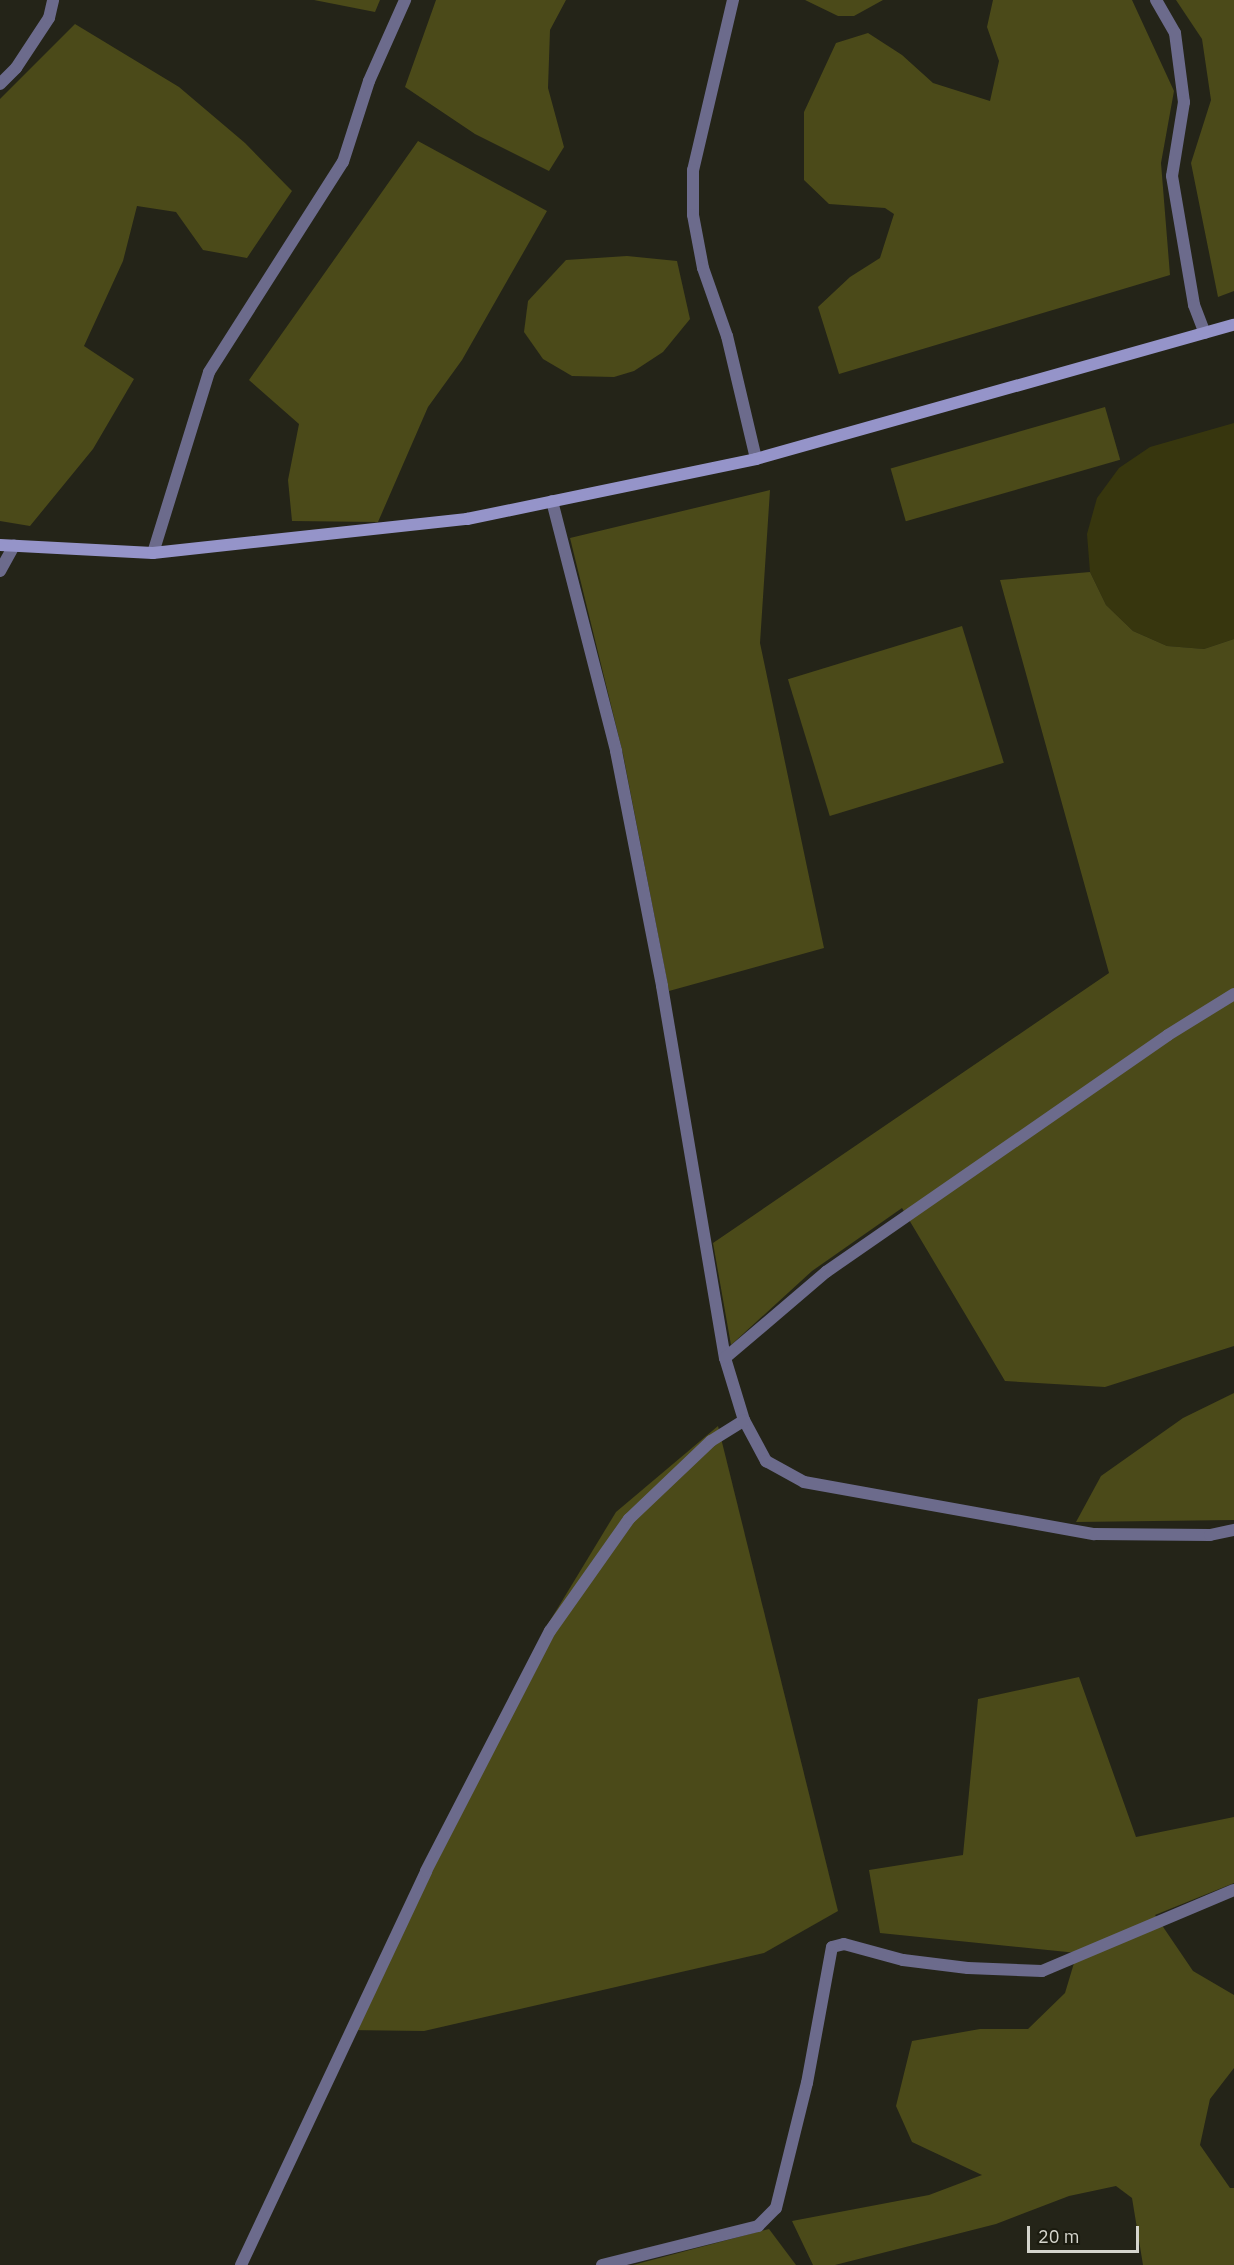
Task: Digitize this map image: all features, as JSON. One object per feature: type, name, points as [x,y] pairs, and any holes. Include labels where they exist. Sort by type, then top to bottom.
[{"type":"street","points":[[0,84],[16,68],[49,18],[53,0]]},
{"type":"street","points":[[153,553],[208,372],[343,162],[369,81],[405,0]]},
{"type":"street","points":[[733,0],[693,170],[693,215],[703,268],[726,336],[756,459]]},
{"type":"street","points":[[1156,0],[1175,33],[1184,102],[1172,176],[1194,305],[1205,333]]},
{"type":"street","points":[[0,544],[153,553],[467,519],[756,459],[1234,325]]},
{"type":"street","points":[[552,501],[618,762],[662,986],[725,1358],[744,1420],[766,1461],[804,1482],[1094,1534],[1209,1536],[1234,1530]]},
{"type":"street","points":[[0,571],[14,546]]},
{"type":"street","points":[[725,1358],[826,1272],[1168,1035],[1234,994]]},
{"type":"street","points":[[242,2265],[426,1870],[550,1631],[629,1518],[711,1441],[744,1420]]},
{"type":"street","points":[[602,2265],[758,2226],[768,2219],[783,2187],[831,1947],[844,1944],[903,1960],[968,1968],[1042,1971],[1234,1890]]},
{"type":"shaded area","points":[[314,0],[380,0],[375,12]]},
{"type":"shaded area","points":[[436,0],[566,0],[550,30],[548,88],[564,147],[549,171],[475,134],[405,87]]},
{"type":"shaded area","points":[[805,0],[883,0],[854,16],[838,16]]},
{"type":"shaded area","points":[[993,0],[1132,0],[1174,91],[1161,163],[1170,275],[839,374],[818,307],[850,277],[880,258],[894,214],[885,208],[829,204],[804,180],[804,112],[836,43],[868,33],[902,55],[933,83],[990,101],[999,61],[987,27]]},
{"type":"shaded area","points":[[1176,0],[1234,0],[1234,291],[1218,297],[1191,163],[1211,100],[1202,39]]},
{"type":"shaded area","points":[[75,24],[179,87],[245,143],[292,191],[247,258],[203,250],[176,212],[137,206],[123,261],[84,346],[134,379],[93,449],[30,526],[0,521],[0,99]]},
{"type":"shaded area","points":[[418,141],[547,211],[462,360],[428,407],[378,522],[292,521],[288,480],[299,424],[249,380]]},
{"type":"shaded area","points":[[627,256],[677,261],[690,319],[663,352],[634,371],[614,377],[572,376],[543,359],[524,332],[528,301],[566,260]]},
{"type":"shaded area","points":[[1105,407],[1120,460],[906,521],[891,468]]},
{"type":"shaded area","points":[[1234,423],[1234,639],[1204,649],[1167,646],[1133,631],[1106,605],[1090,572],[1087,534],[1097,498],[1119,468],[1150,447]]},
{"type":"shaded area","points":[[770,490],[760,643],[824,948],[669,991],[623,754],[570,538]]},
{"type":"shaded area","points":[[1090,572],[1106,605],[1133,631],[1167,646],[1204,649],[1234,639],[1234,1346],[1105,1387],[1005,1381],[902,1208],[812,1271],[731,1345],[713,1243],[1109,973],[1000,580]]},
{"type":"shaded area","points":[[962,626],[1004,763],[830,816],[788,679]]},
{"type":"shaded area","points":[[1234,1393],[1234,1520],[1076,1522],[1101,1476],[1183,1418]]},
{"type":"shaded area","points":[[718,1426],[838,1911],[764,1953],[424,2031],[348,2030],[545,1629],[616,1512]]},
{"type":"shaded area","points":[[1079,1677],[1136,1837],[1234,1817],[1234,1883],[1155,1915],[1193,1971],[1234,1995],[1234,2068],[1210,2099],[1200,2145],[1230,2188],[1234,2188],[1234,2265],[1143,2265],[1132,2198],[1116,2186],[1069,2196],[996,2224],[835,2265],[813,2265],[792,2221],[929,2195],[982,2175],[912,2142],[896,2106],[912,2041],[980,2029],[1028,2029],[1065,1993],[1077,1953],[880,1933],[869,1870],[963,1855],[978,1699]]},
{"type":"shaded area","points":[[769,2229],[796,2265],[633,2265]]}]
